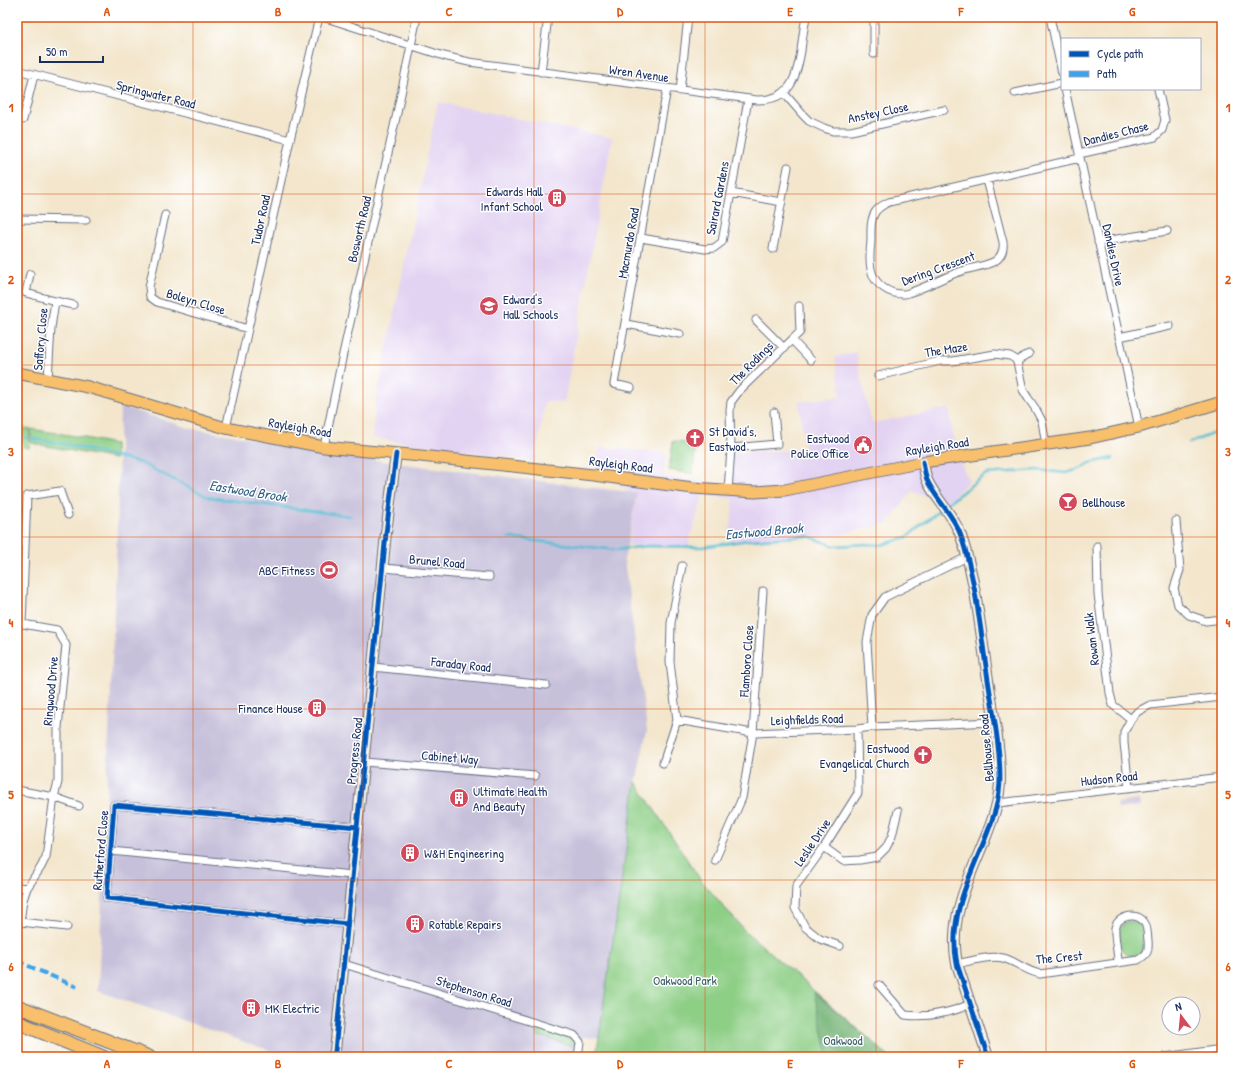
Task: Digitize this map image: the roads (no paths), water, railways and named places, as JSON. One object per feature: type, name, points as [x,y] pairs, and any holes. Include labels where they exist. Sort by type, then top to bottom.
[{"type":"highway","points":[[17,1006],[149,1057]]},
{"type":"highway","points":[[17,1022],[103,1057]]},
{"type":"main road","name":"Rayleigh Road","points":[[17,373],[88,387],[226,428],[324,447],[593,475],[693,488],[755,492],[785,490],[923,462],[1090,438],[1139,427],[1222,402]]},
{"type":"street","name":"Tudor Road","points":[[226,428],[319,17]]},
{"type":"street","name":"Wren Avenue","points":[[323,17],[456,60],[748,100],[766,100],[784,93]]},
{"type":"street","name":"Bosworth Road","points":[[324,447],[341,361],[417,17]]},
{"type":"street","points":[[541,72],[548,17]]},
{"type":"street","points":[[680,91],[688,17]]},
{"type":"street","points":[[784,93],[792,83],[798,69],[806,17]]},
{"type":"street","points":[[874,17],[874,54]]},
{"type":"street","points":[[1050,17],[1061,68]]},
{"type":"street","name":"Springwater Road","points":[[17,70],[290,140]]},
{"type":"street","points":[[23,120],[34,75]]},
{"type":"street","points":[[1015,93],[1061,83]]},
{"type":"street","name":"Macmurdo Road","points":[[631,388],[614,384],[626,324],[667,89]]},
{"type":"street","name":"Dandies Drive","points":[[1065,90],[1139,427]]},
{"type":"street","name":"Dandies Chase","points":[[1080,156],[1155,137],[1162,130],[1165,120],[1158,90]]},
{"type":"street","name":"Anstey Close","points":[[784,93],[802,115],[824,128],[833,131],[851,131],[944,110]]},
{"type":"street","name":"Sairard Gardens","points":[[641,238],[705,249],[718,246],[722,242],[748,100]]},
{"type":"street","name":"Dering Crescent","points":[[987,180],[1003,242],[1003,251],[1000,256],[988,264],[962,271],[914,292],[898,295],[878,284],[874,277],[870,262],[872,222],[877,210],[889,202],[987,180],[1080,156]]},
{"type":"street","points":[[773,250],[788,167]]},
{"type":"street","points":[[731,193],[782,202]]},
{"type":"street","name":"Boleyn Close","points":[[165,215],[149,287],[150,297],[157,302],[248,329]]},
{"type":"street","points":[[17,219],[86,220]]},
{"type":"street","points":[[1098,242],[1167,231]]},
{"type":"street","name":"Saffory Close","points":[[30,274],[26,293],[55,302],[73,305]]},
{"type":"street","name":"Saffory Close","points":[[48,378],[51,328],[55,302]]},
{"type":"street","name":"The Rodings","points":[[728,491],[731,448],[731,402],[740,390],[801,330],[799,306]]},
{"type":"street","name":"The Rodings","points":[[756,320],[784,348]]},
{"type":"street","points":[[626,324],[680,334]]},
{"type":"street","points":[[1120,337],[1170,326]]},
{"type":"street","name":"The Rodings","points":[[792,340],[811,360]]},
{"type":"street","name":"The Maze","points":[[878,376],[940,361],[953,361],[996,354],[1010,356],[1017,362]]},
{"type":"street","points":[[1029,354],[1017,362],[1023,390],[1036,408],[1042,422],[1046,445]]},
{"type":"street","points":[[731,448],[777,444],[774,412]]},
{"type":"street","name":"Progress Road","points":[[336,1056],[352,875],[396,454]]},
{"type":"street","name":"Bellhouse Road","points":[[923,462],[927,479],[950,514],[961,535],[976,594],[995,722],[1000,777],[998,803],[992,822],[958,907],[954,935],[954,950],[957,964],[988,1057]]},
{"type":"street","points":[[19,624],[28,496],[60,491],[68,515]]},
{"type":"street","points":[[1176,521],[1180,570],[1174,588],[1178,605],[1189,615],[1206,620],[1222,619]]},
{"type":"street","name":"Rowan Walk","points":[[1097,546],[1098,594],[1110,693],[1113,705],[1131,720]]},
{"type":"street","points":[[872,728],[867,642],[872,615],[885,597],[967,557]]},
{"type":"street","points":[[663,762],[677,720],[670,662],[671,623],[682,566]]},
{"type":"street","name":"Brunel Road","points":[[383,568],[489,578]]},
{"type":"street","name":"Flamboro Close","points":[[753,733],[763,591]]},
{"type":"street","name":"Ringwood Drive","points":[[19,624],[57,630],[66,645],[58,728],[58,782],[54,797],[46,857],[27,888],[23,900],[20,922],[67,926]]},
{"type":"street","name":"Faraday Road","points":[[373,667],[546,685]]},
{"type":"street","points":[[1129,788],[1124,732],[1137,712],[1150,705],[1222,697]]},
{"type":"street","points":[[677,720],[753,733]]},
{"type":"street","name":"Leighfields Road","points":[[715,860],[742,798],[753,733],[995,722]]},
{"type":"street","name":"Leslie Drive","points":[[840,946],[820,940],[805,927],[795,908],[796,886],[824,847],[858,793],[857,729]]},
{"type":"street","name":"Cabinet Way","points":[[364,762],[535,776]]},
{"type":"street","name":"Hudson Road","points":[[998,803],[1222,777]]},
{"type":"street","points":[[17,790],[54,797],[79,806]]},
{"type":"street","name":"Rutherford Close","points":[[348,924],[107,898],[114,805],[357,827]]},
{"type":"street","points":[[824,847],[843,861],[877,857],[886,848],[892,836],[898,811]]},
{"type":"street","name":"Rutherford Close","points":[[111,851],[352,875]]},
{"type":"street","points":[[17,887],[27,888]]},
{"type":"street","name":"The Crest","points":[[957,964],[995,957],[1004,958],[1030,972],[1040,974],[1138,960],[1145,956],[1149,949],[1147,927],[1144,921],[1138,917],[1124,917],[1118,922],[1115,928],[1118,962]]},
{"type":"street","name":"Stephenson Road","points":[[344,964],[574,1035],[580,1040],[581,1044],[578,1057]]},
{"type":"street","points":[[879,985],[905,1015],[915,1016],[944,1014],[971,1004]]},
{"type":"street","points":[[1165,1057],[1219,1052]]},
{"type":"waterway","name":"Eastwood Brook","points":[[1189,443],[1222,430]]},
{"type":"waterway","name":"Eastwood Brook","points":[[17,437],[28,438]]},
{"type":"waterway","name":"Eastwood Brook","points":[[33,439],[69,445],[141,463],[208,497],[350,516]]},
{"type":"waterway","name":"Eastwood Brook","points":[[945,505],[986,474],[1037,470],[1066,473],[1080,469],[1090,463],[1113,458]]},
{"type":"waterway","name":"Eastwood Brook","points":[[509,538],[617,550],[647,546],[702,547],[749,540],[808,536],[834,546],[866,544],[881,545],[907,537],[941,509]]},
{"type":"place","name":"Edwards Hall Infant School","points":[[557,198]]},
{"type":"place","name":"Edward's Hall Schools","points":[[489,306]]},
{"type":"place","name":"St David's, Eastwod","points":[[695,438]]},
{"type":"place","name":"Eastwood Police Office","points":[[863,445]]},
{"type":"place","name":"Bellhouse","points":[[1068,502]]},
{"type":"place","name":"ABC Fitness","points":[[329,570]]},
{"type":"place","name":"Finance House","points":[[317,708]]},
{"type":"place","name":"Eastwood Evangelical Church","points":[[923,755]]},
{"type":"place","name":"Ultimate Health And Beauty","points":[[459,798]]},
{"type":"place","name":"W&H Engineering","points":[[410,853]]},
{"type":"place","name":"Rotable Repairs","points":[[415,924]]},
{"type":"place","name":"MK Electric","points":[[251,1008]]},
{"type":"park label","name":"Oakwood Park","points":[[685,980]]},
{"type":"park label","name":"Oakwood","points":[[843,1040]]}]
